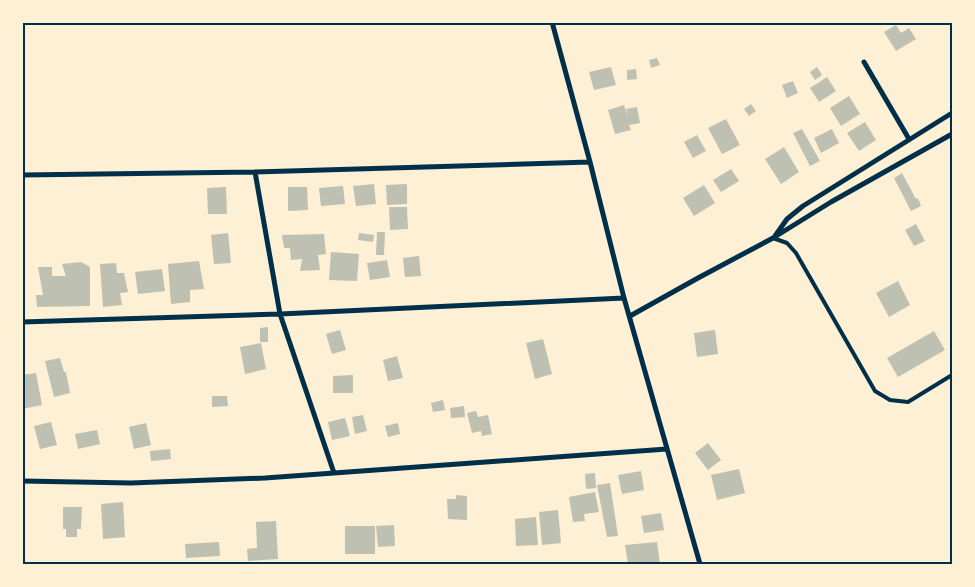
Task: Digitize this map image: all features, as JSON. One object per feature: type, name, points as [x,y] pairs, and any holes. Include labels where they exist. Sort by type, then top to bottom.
[{"type":"street","points":[[552,22],[624,298],[700,564]]},
{"type":"street","points":[[864,62],[909,139]]},
{"type":"street","points":[[773,238],[787,219],[803,206],[952,113]]},
{"type":"street","points":[[630,316],[773,238],[831,202],[952,134]]},
{"type":"street","points":[[22,174],[255,172],[590,162]]},
{"type":"street","points":[[255,172],[280,314],[334,473]]},
{"type":"street","points":[[22,322],[280,314],[624,298]]},
{"type":"street","points":[[22,481],[131,484],[266,478],[667,449]]},
{"type":"lane","points":[[773,238],[787,243],[796,253],[875,391],[890,400],[908,402],[952,375]]},
{"type":"building","points":[[896,25],[901,33],[909,28],[916,39],[896,51],[884,32]]},
{"type":"building","points":[[657,58],[660,65],[651,68],[649,60]]},
{"type":"building","points":[[611,67],[616,85],[594,90],[589,72]]},
{"type":"building","points":[[817,67],[822,75],[815,80],[810,72]]},
{"type":"building","points":[[636,69],[637,79],[627,80],[627,70]]},
{"type":"building","points":[[827,77],[836,91],[819,102],[810,88]]},
{"type":"building","points":[[793,81],[798,93],[787,98],[782,85]]},
{"type":"building","points":[[849,96],[860,114],[841,126],[830,108]]},
{"type":"building","points":[[751,104],[756,111],[749,116],[744,109]]},
{"type":"building","points":[[624,105],[628,118],[626,109],[637,107],[640,123],[629,125],[631,130],[615,134],[608,110]]},
{"type":"building","points":[[726,119],[740,145],[722,154],[708,128]]},
{"type":"building","points":[[865,122],[876,140],[859,151],[847,133]]},
{"type":"building","points":[[802,129],[820,161],[810,166],[793,133]]},
{"type":"building","points":[[832,129],[839,143],[821,153],[814,138]]},
{"type":"building","points":[[697,135],[706,151],[693,158],[684,142]]},
{"type":"building","points":[[784,147],[799,172],[781,184],[765,159]]},
{"type":"building","points":[[731,169],[739,181],[721,192],[713,180]]},
{"type":"building","points":[[902,173],[921,206],[911,211],[894,178]]},
{"type":"building","points":[[374,184],[376,204],[356,206],[353,186]]},
{"type":"building","points":[[407,184],[407,204],[387,205],[386,185]]},
{"type":"building","points":[[704,185],[715,203],[694,216],[683,198]]},
{"type":"building","points":[[343,186],[345,204],[321,206],[319,188]]},
{"type":"building","points":[[226,187],[227,214],[208,214],[207,188]]},
{"type":"building","points":[[288,187],[307,187],[308,210],[288,211]]},
{"type":"building","points":[[389,207],[407,207],[408,229],[390,230]]},
{"type":"building","points":[[916,224],[925,241],[914,246],[905,230]]},
{"type":"building","points":[[377,232],[385,232],[384,255],[376,255]]},
{"type":"building","points":[[228,233],[231,263],[214,264],[211,235]]},
{"type":"building","points":[[359,233],[374,235],[373,242],[358,240]]},
{"type":"building","points":[[324,234],[326,254],[318,255],[320,270],[300,271],[302,259],[291,260],[290,248],[284,248],[282,235]]},
{"type":"building","points":[[331,252],[359,254],[357,281],[329,280]]},
{"type":"building","points":[[419,256],[421,276],[405,277],[403,258]]},
{"type":"building","points":[[387,260],[390,277],[370,280],[367,263]]},
{"type":"building","points":[[199,261],[204,289],[190,290],[190,302],[171,304],[168,264]]},
{"type":"building","points":[[81,262],[90,267],[90,306],[37,307],[36,295],[43,295],[38,267],[52,267],[52,276],[66,276],[62,264]]},
{"type":"building","points":[[116,263],[117,273],[124,273],[128,292],[120,293],[122,305],[103,307],[100,264]]},
{"type":"building","points":[[162,269],[165,291],[138,294],[135,272]]},
{"type":"building","points":[[898,281],[910,305],[889,317],[876,293]]},
{"type":"building","points":[[268,327],[268,342],[260,342],[260,328]]},
{"type":"building","points":[[340,330],[346,350],[332,354],[326,334]]},
{"type":"building","points":[[715,330],[718,354],[697,357],[694,333]]},
{"type":"building","points":[[934,331],[945,350],[898,377],[887,358]]},
{"type":"building","points":[[543,339],[552,374],[535,379],[526,343]]},
{"type":"building","points":[[261,343],[266,369],[245,374],[240,347]]},
{"type":"building","points":[[397,356],[403,378],[388,381],[383,360]]},
{"type":"building","points":[[60,358],[64,372],[66,372],[70,393],[54,397],[45,361]]},
{"type":"building","points":[[36,373],[42,405],[22,409],[22,375]]},
{"type":"building","points":[[353,375],[353,393],[333,393],[333,376]]},
{"type":"building","points":[[212,396],[227,396],[228,406],[212,407]]},
{"type":"building","points":[[443,400],[445,410],[433,412],[431,403]]},
{"type":"building","points":[[464,406],[465,417],[451,418],[450,408]]},
{"type":"building","points":[[476,411],[478,417],[488,415],[492,434],[482,436],[481,431],[472,433],[467,413]]},
{"type":"building","points":[[363,415],[367,431],[355,434],[352,417]]},
{"type":"building","points":[[345,418],[350,436],[332,440],[328,422]]},
{"type":"building","points":[[51,422],[57,445],[40,449],[34,426]]},
{"type":"building","points":[[146,423],[151,445],[134,449],[129,427]]},
{"type":"building","points":[[398,423],[400,434],[388,437],[385,426]]},
{"type":"building","points":[[97,430],[100,444],[78,449],[75,434]]},
{"type":"building","points":[[708,443],[721,460],[708,470],[695,453]]},
{"type":"building","points":[[170,449],[171,459],[151,461],[150,451]]},
{"type":"building","points":[[739,469],[745,493],[717,500],[711,475]]},
{"type":"building","points":[[641,471],[644,490],[622,494],[618,475]]},
{"type":"building","points":[[595,473],[596,488],[586,489],[585,474]]},
{"type":"building","points":[[610,483],[618,536],[607,537],[597,485]]},
{"type":"building","points":[[595,492],[599,512],[584,514],[585,521],[573,522],[569,497]]},
{"type":"building","points":[[456,495],[467,496],[467,520],[448,519],[447,499],[456,499]]},
{"type":"building","points":[[123,502],[125,537],[103,539],[101,504]]},
{"type":"building","points":[[63,507],[82,507],[81,529],[77,529],[77,537],[66,537],[66,529],[63,529]]},
{"type":"building","points":[[558,510],[561,543],[542,545],[539,512]]},
{"type":"building","points":[[661,513],[664,530],[644,533],[641,516]]},
{"type":"building","points":[[536,517],[538,545],[516,546],[515,519]]},
{"type":"building","points":[[276,521],[278,559],[248,561],[247,549],[257,548],[256,522]]},
{"type":"building","points":[[394,525],[395,546],[378,547],[376,526]]},
{"type":"building","points":[[345,526],[375,526],[375,554],[345,554]]},
{"type":"building","points":[[219,542],[220,556],[186,558],[185,544]]},
{"type":"building","points":[[657,542],[660,563],[628,564],[625,545]]}]
